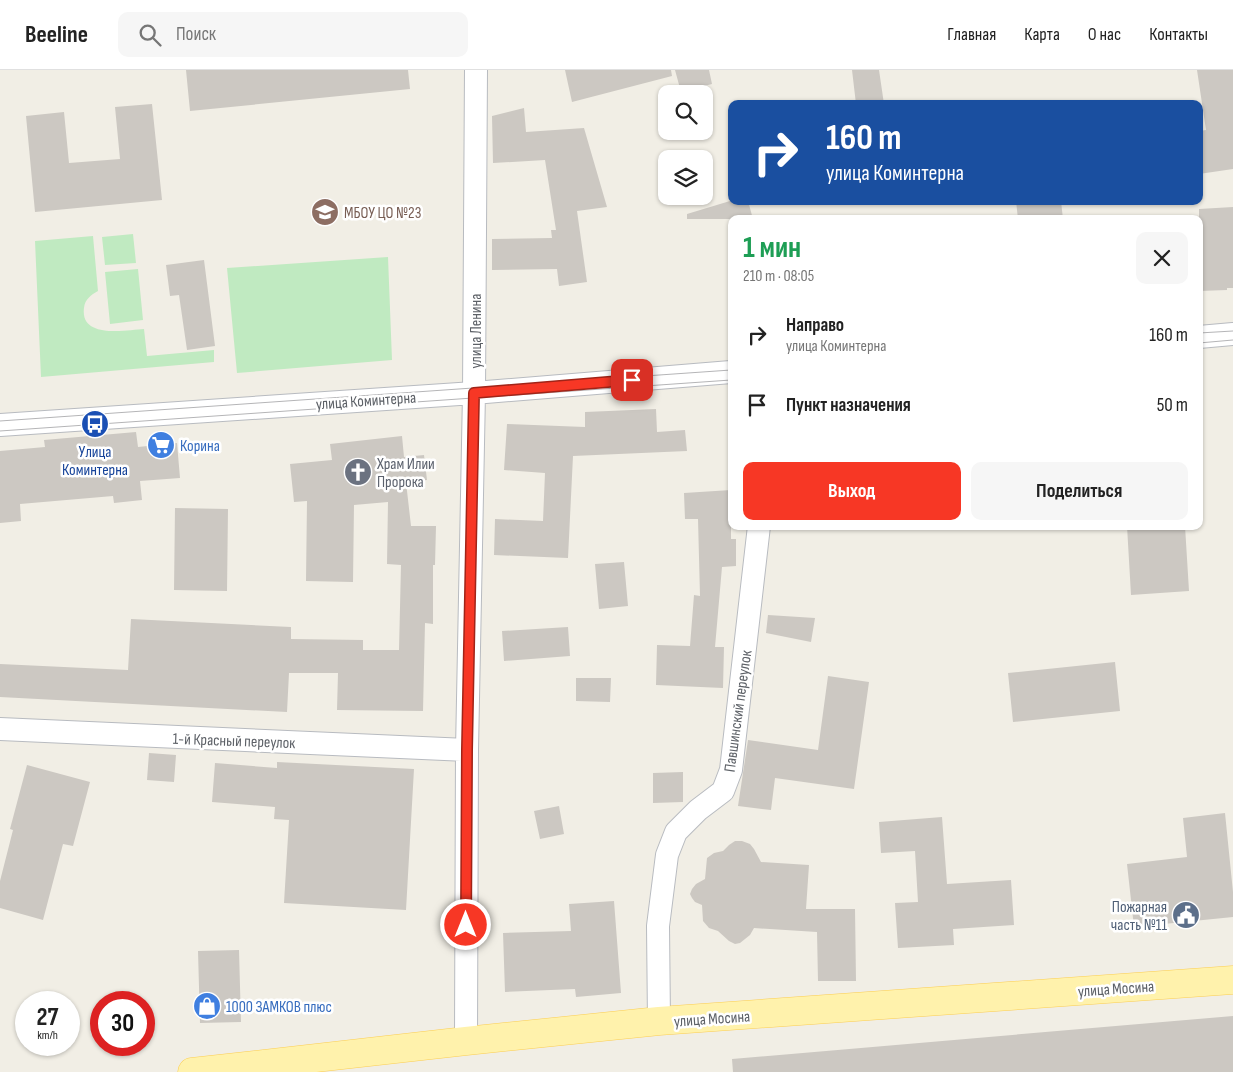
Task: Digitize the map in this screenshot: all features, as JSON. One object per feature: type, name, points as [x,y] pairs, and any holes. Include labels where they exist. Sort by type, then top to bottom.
[{"type":"main road","name":"улица Мосина","points":[[192,1072],[466,1041],[659,1022],[1233,980]]},
{"type":"street","name":"улица Ленина","points":[[466,1041],[467,750],[474,393],[476,70]]},
{"type":"street","points":[[1203,336],[1233,334]]},
{"type":"street","name":"улица Коминтерна","points":[[0,425],[474,393],[728,372]]},
{"type":"street","name":"Павшинский переулок","points":[[659,1022],[658,926],[667,855],[676,832],[698,810],[723,791],[731,770],[759,530]]},
{"type":"street","name":"1-й Красный переулок","points":[[0,729],[467,750]]},
{"type":"green space","points":[[133,234],[136,263],[105,265],[102,237]]},
{"type":"green space","points":[[93,236],[98,291],[89,298],[84,308],[85,318],[89,325],[96,329],[116,331],[144,329],[147,356],[214,350],[214,362],[41,377],[35,241]]},
{"type":"green space","points":[[388,257],[392,360],[237,373],[227,268]]},
{"type":"green space","points":[[138,269],[143,320],[110,324],[105,272]]},
{"type":"building","points":[[186,70],[408,70],[410,89],[190,111]]},
{"type":"building","points":[[565,70],[671,70],[672,76],[572,102]]},
{"type":"building","points":[[675,70],[709,70],[712,84],[679,85]]},
{"type":"building","points":[[852,70],[879,70],[883,100],[856,100]]},
{"type":"building","points":[[1197,70],[1233,70],[1233,169],[1203,173],[1203,130],[1206,130]]},
{"type":"building","points":[[152,104],[162,200],[35,212],[26,116],[64,112],[69,163],[120,159],[115,107]]},
{"type":"building","points":[[524,108],[526,132],[584,128],[607,207],[577,211],[587,282],[559,286],[557,269],[492,270],[492,239],[552,238],[551,230],[556,230],[545,160],[493,163],[492,116]]},
{"type":"building","points":[[728,202],[728,205],[749,205],[752,215],[728,215],[728,219],[687,219],[687,214]]},
{"type":"building","points":[[1016,205],[1061,205],[1063,215],[1018,215]]},
{"type":"building","points":[[1233,207],[1233,288],[1203,291],[1203,215],[1199,215],[1199,209]]},
{"type":"building","points":[[204,260],[215,346],[187,350],[179,295],[170,296],[166,265]]},
{"type":"building","points":[[656,409],[657,432],[685,430],[687,451],[573,456],[568,558],[494,555],[495,519],[543,521],[545,473],[504,470],[507,424],[585,427],[585,412]]},
{"type":"building","points":[[136,432],[138,447],[177,443],[180,478],[140,481],[142,500],[114,503],[113,496],[20,504],[21,521],[0,523],[0,451],[45,447],[44,440]]},
{"type":"building","points":[[402,436],[404,457],[424,455],[427,480],[406,482],[411,526],[436,526],[435,565],[433,565],[433,624],[425,623],[423,711],[337,710],[338,673],[289,673],[287,712],[0,697],[0,664],[128,670],[131,619],[291,627],[291,639],[363,640],[363,650],[399,650],[401,565],[387,564],[388,502],[354,505],[353,582],[306,581],[307,501],[294,502],[290,464],[332,460],[330,444]]},
{"type":"building","points":[[728,490],[728,530],[731,530],[731,539],[736,539],[736,566],[722,567],[715,647],[724,647],[723,688],[656,685],[657,645],[690,646],[694,595],[700,596],[698,519],[685,519],[684,493]]},
{"type":"building","points":[[175,508],[228,509],[227,591],[174,590]]},
{"type":"building","points":[[1127,530],[1185,530],[1189,591],[1131,595]]},
{"type":"building","points":[[624,562],[628,606],[599,609],[595,564]]},
{"type":"building","points":[[768,615],[815,618],[811,642],[766,633]]},
{"type":"building","points":[[568,627],[570,656],[504,661],[502,631]]},
{"type":"building","points":[[1115,662],[1120,711],[1013,722],[1008,673]]},
{"type":"building","points":[[828,676],[869,682],[854,789],[775,778],[771,810],[738,806],[748,740],[818,750]]},
{"type":"building","points":[[576,678],[611,678],[610,702],[576,701]]},
{"type":"building","points":[[149,753],[176,755],[174,782],[147,780]]},
{"type":"building","points":[[277,762],[414,769],[406,910],[284,903],[289,820],[274,819],[275,807],[212,802],[215,763],[277,768]]},
{"type":"building","points":[[27,765],[90,782],[73,846],[63,844],[43,920],[0,908],[0,881],[13,830],[10,829]]},
{"type":"building","points":[[683,772],[683,802],[653,803],[653,773]]},
{"type":"building","points":[[559,806],[564,834],[540,839],[534,811]]},
{"type":"building","points":[[1225,813],[1233,892],[1233,917],[1134,927],[1127,864],[1187,857],[1183,818]]},
{"type":"building","points":[[942,817],[947,884],[1011,880],[1014,925],[953,929],[954,945],[898,948],[895,903],[918,902],[915,851],[881,853],[879,822]]},
{"type":"building","points":[[735,841],[750,844],[761,862],[809,865],[806,909],[855,909],[856,981],[818,981],[817,932],[754,928],[750,935],[740,943],[735,944],[718,931],[709,928],[703,921],[702,905],[695,902],[690,894],[696,884],[705,879],[707,858],[714,853],[723,851]]},
{"type":"building","points":[[614,901],[621,993],[576,997],[575,989],[505,992],[503,933],[571,931],[569,904]]},
{"type":"building","points":[[239,950],[241,1022],[200,1023],[198,951]]},
{"type":"building","points":[[1233,1016],[1233,1072],[733,1072],[732,1059]]},
{"type":"tram line","points":[[1203,333],[1233,331]]},
{"type":"tram line","points":[[1203,343],[1233,340]]},
{"type":"tram line","points":[[0,421],[728,370]]},
{"type":"tram line","points":[[0,431],[728,380]]},
{"type":"place","name":"МБОУ ЦО №23","points":[[325,212]]},
{"type":"place","name":"Улица Коминтерна","points":[[95,424]]},
{"type":"place","name":"Корина","points":[[161,445]]},
{"type":"place","name":"Храм Илии Пророка","points":[[358,472]]},
{"type":"place","name":"Пожарная часть №11","points":[[1186,915]]},
{"type":"place","name":"1000 ЗАМКОВ плюс","points":[[207,1006]]},
{"type":"route","points":[[466,925],[467,750],[474,393],[632,380]]}]
